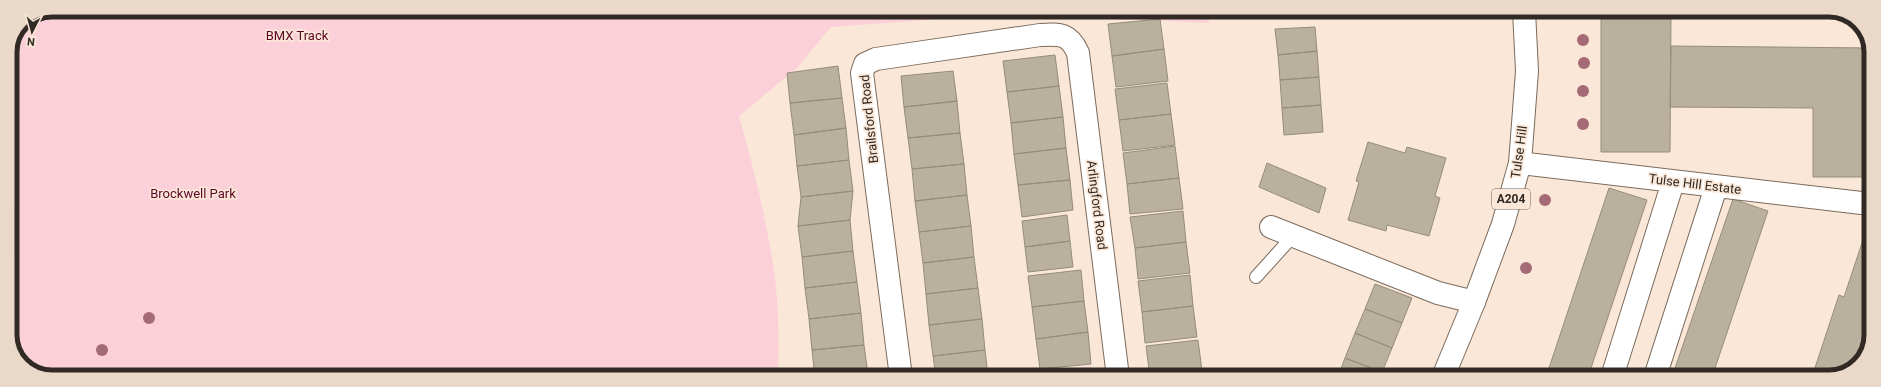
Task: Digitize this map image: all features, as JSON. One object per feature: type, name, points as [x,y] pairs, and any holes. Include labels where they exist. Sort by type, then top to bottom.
[{"type":"street","name":"Tulse Hill","points":[[1447,370],[1504,224],[1520,164],[1527,71],[1524,17]]},
{"type":"street","name":"Brailsford Road","points":[[900,370],[862,73],[865,64],[876,58],[1040,35],[1056,34],[1066,37]]},
{"type":"street","name":"Arlingford Road","points":[[1066,37],[1074,43],[1078,53],[1117,370]]},
{"type":"street","name":"Tulse Hill Estate","points":[[1520,164],[1864,203]]},
{"type":"street","points":[[1614,370],[1673,182]]},
{"type":"street","points":[[1656,370],[1716,187]]},
{"type":"street","points":[[1271,227],[1438,293],[1474,302]]},
{"type":"lane","points":[[1256,277],[1293,236]]},
{"type":"green space","name":"Brockwell Park","points":[[52,17],[968,17],[831,27],[796,69],[739,116],[758,190],[773,264],[778,320],[778,370],[52,370],[39,367],[31,363],[23,354],[18,344],[17,337],[17,52],[20,39],[27,27],[39,20]]},
{"type":"green space","name":"Brockwell Park","points":[[1099,17],[1210,17],[1209,23]]},
{"type":"green space","points":[[1090,366],[1091,370],[1066,370]]},
{"type":"building","points":[[1601,17],[1671,17],[1670,152],[1601,152]]},
{"type":"building","points":[[1160,19],[1164,49],[1112,56],[1108,24]]},
{"type":"building","points":[[1315,27],[1317,51],[1278,55],[1275,29]]},
{"type":"building","points":[[1671,46],[1864,48],[1864,177],[1813,177],[1813,108],[1670,107]]},
{"type":"building","points":[[1164,49],[1168,81],[1116,87],[1112,56]]},
{"type":"building","points":[[1317,51],[1319,77],[1280,80],[1278,55]]},
{"type":"building","points":[[1055,55],[1059,86],[1007,92],[1003,61]]},
{"type":"building","points":[[838,66],[842,98],[790,103],[787,73]]},
{"type":"building","points":[[953,71],[957,101],[904,107],[901,76]]},
{"type":"building","points":[[1319,77],[1321,105],[1282,108],[1280,80]]},
{"type":"building","points":[[1167,83],[1171,114],[1119,120],[1115,89]]},
{"type":"building","points":[[1059,86],[1063,117],[1011,123],[1007,92]]},
{"type":"building","points":[[842,98],[846,128],[794,135],[790,103]]},
{"type":"building","points":[[957,101],[960,133],[908,138],[904,107]]},
{"type":"building","points":[[1321,105],[1323,132],[1284,135],[1282,108]]},
{"type":"building","points":[[1171,114],[1175,145],[1123,151],[1119,120]]},
{"type":"building","points":[[1063,117],[1066,148],[1014,154],[1011,123]]},
{"type":"building","points":[[846,128],[849,160],[797,166],[794,135]]},
{"type":"building","points":[[960,133],[964,164],[912,169],[908,138]]},
{"type":"building","points":[[1368,142],[1405,153],[1407,147],[1446,158],[1435,196],[1440,198],[1429,236],[1387,225],[1386,231],[1348,220],[1359,182],[1356,181]]},
{"type":"building","points":[[1175,146],[1179,178],[1127,184],[1123,153]]},
{"type":"building","points":[[1066,148],[1070,180],[1018,185],[1014,154]]},
{"type":"building","points":[[849,160],[853,191],[801,197],[797,166]]},
{"type":"building","points":[[1267,163],[1326,188],[1319,213],[1259,187]]},
{"type":"building","points":[[964,164],[967,195],[915,201],[912,169]]},
{"type":"building","points":[[1179,178],[1183,209],[1130,214],[1127,184]]},
{"type":"building","points":[[1070,180],[1073,210],[1022,217],[1018,185]]},
{"type":"building","points":[[1609,188],[1647,200],[1590,370],[1548,370]]},
{"type":"building","points":[[853,191],[850,220],[798,226],[801,197]]},
{"type":"building","points":[[967,195],[971,226],[919,232],[915,201]]},
{"type":"building","points":[[1733,199],[1768,211],[1714,370],[1674,370]]},
{"type":"building","points":[[1183,211],[1186,242],[1135,248],[1130,217]]},
{"type":"building","points":[[1067,215],[1070,241],[1025,247],[1022,221]]},
{"type":"building","points":[[850,220],[853,251],[802,257],[798,226]]},
{"type":"building","points":[[971,226],[974,257],[923,263],[919,232]]},
{"type":"building","points":[[1864,237],[1864,335],[1861,348],[1850,363],[1840,368],[1814,370],[1839,295],[1844,297]]},
{"type":"building","points":[[1070,241],[1073,267],[1028,272],[1025,247]]},
{"type":"building","points":[[1186,242],[1190,273],[1138,279],[1135,248]]},
{"type":"building","points":[[853,251],[857,282],[805,288],[802,257]]},
{"type":"building","points":[[974,257],[978,288],[926,294],[923,263]]},
{"type":"building","points":[[1081,270],[1084,301],[1032,307],[1028,276]]},
{"type":"building","points":[[1190,275],[1193,306],[1142,312],[1138,281]]},
{"type":"building","points":[[857,282],[861,313],[809,319],[805,288]]},
{"type":"building","points":[[1375,284],[1412,298],[1402,323],[1365,309]]},
{"type":"building","points":[[978,288],[982,319],[929,325],[926,294]]},
{"type":"building","points":[[1084,301],[1088,332],[1036,339],[1032,307]]},
{"type":"building","points":[[1193,306],[1197,337],[1145,343],[1142,312]]},
{"type":"building","points":[[1365,309],[1402,323],[1392,348],[1355,333]]},
{"type":"building","points":[[861,313],[864,345],[812,350],[809,319]]},
{"type":"building","points":[[982,319],[985,350],[933,356],[929,325]]},
{"type":"building","points":[[1088,332],[1091,364],[1040,369],[1036,339]]},
{"type":"building","points":[[1355,333],[1392,348],[1383,370],[1377,370],[1345,358]]},
{"type":"building","points":[[1198,340],[1202,370],[1149,370],[1146,346]]},
{"type":"building","points":[[864,345],[867,370],[814,370],[812,350]]},
{"type":"building","points":[[985,350],[987,370],[935,370],[933,356]]},
{"type":"building","points":[[1345,358],[1377,370],[1341,370]]},
{"type":"park label","name":"BMX Track","points":[[297,35]]}]
